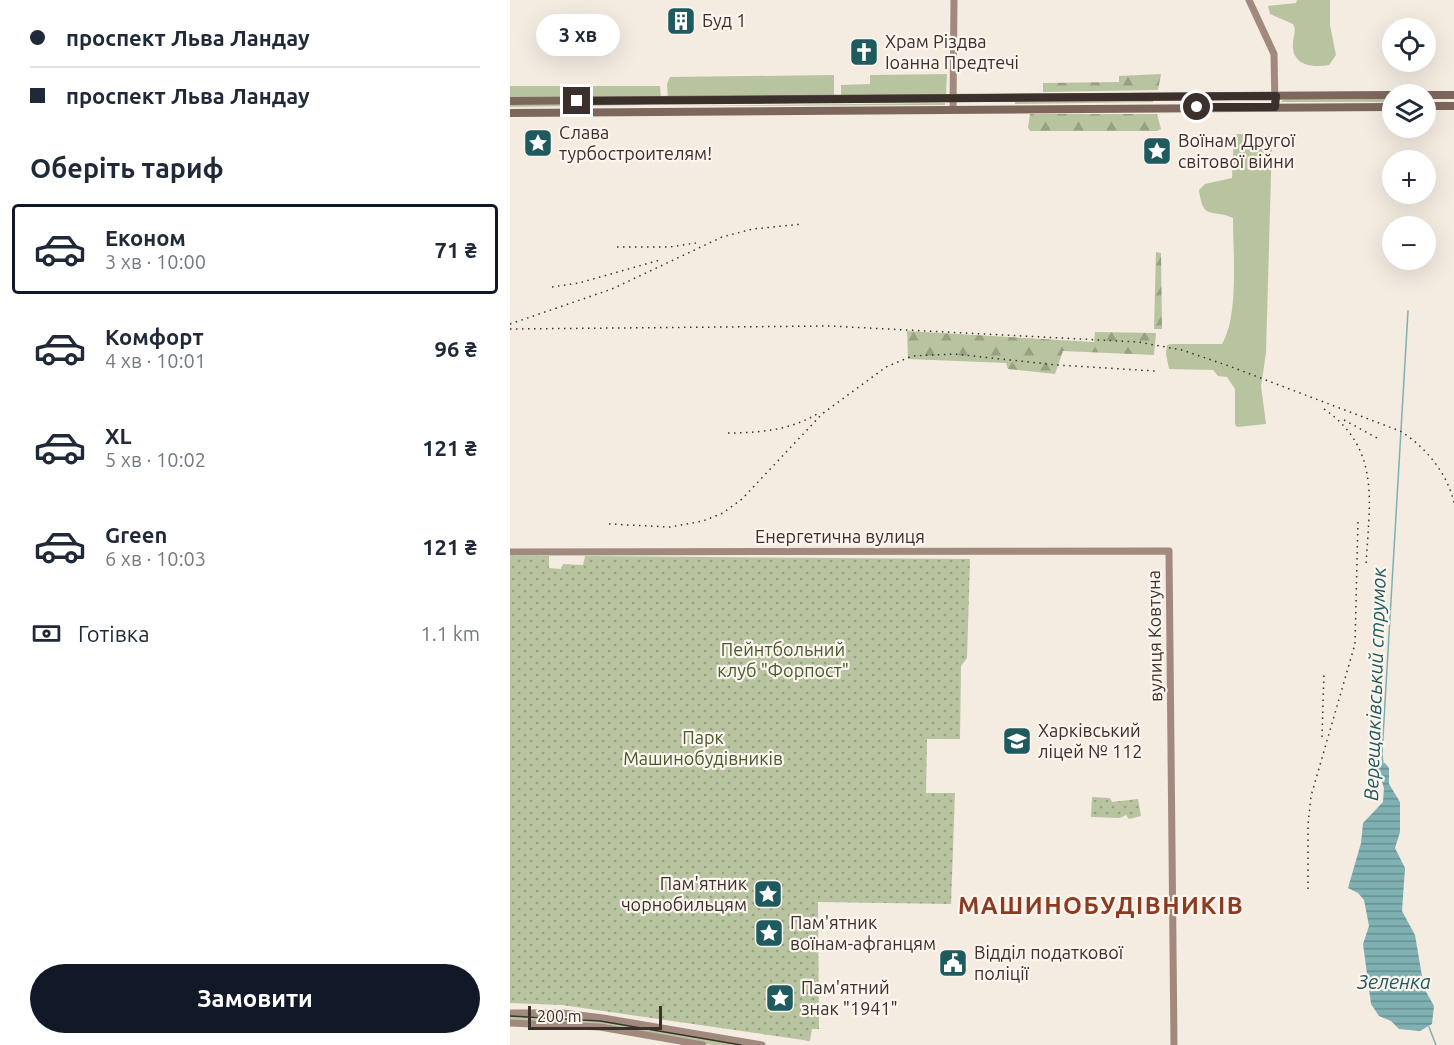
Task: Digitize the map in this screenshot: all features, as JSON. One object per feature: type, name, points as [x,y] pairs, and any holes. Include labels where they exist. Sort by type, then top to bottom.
[{"type":"main road","points":[[510,101],[1382,95]]},
{"type":"main road","points":[[1436,95],[1454,95]]},
{"type":"main road","points":[[969,99],[969,109]]},
{"type":"main road","points":[[663,101],[663,111]]},
{"type":"main road","points":[[510,113],[1382,106]]},
{"type":"main road","points":[[1436,106],[1454,106]]},
{"type":"street","points":[[953,109],[954,0]]},
{"type":"street","points":[[1249,0],[1272,49],[1275,107]]},
{"type":"street","name":"Енергетична вулиця","points":[[510,552],[1169,551]]},
{"type":"street","name":"вулиця Ковтуна","points":[[1169,551],[1174,1045]]},
{"type":"street","points":[[510,1013],[562,1013],[603,1018],[762,1045]]},
{"type":"street","points":[[510,1023],[600,1028],[703,1045]]},
{"type":"green space","points":[[1297,0],[1330,0],[1330,25],[1336,55],[1329,65],[1316,66],[1299,61],[1293,51],[1295,31],[1293,24],[1270,14],[1268,6],[1296,3]]},
{"type":"green space","points":[[947,74],[946,96],[841,98],[841,85],[870,84],[870,75]]},
{"type":"green space","points":[[1161,74],[1158,90],[1043,92],[1043,83],[1119,82],[1119,76]]},
{"type":"green space","points":[[834,75],[834,98],[804,95],[797,98],[668,99],[667,84],[670,77]]},
{"type":"green space","points":[[510,86],[660,86],[661,99],[510,98]]},
{"type":"green space","points":[[1382,99],[1382,102],[1281,102],[1283,100]]},
{"type":"green space","points":[[1153,100],[1153,102],[1015,104],[1015,102]]},
{"type":"green space","points":[[945,103],[945,105],[669,106]]},
{"type":"green space","points":[[510,105],[647,105],[510,107]]},
{"type":"green space","points":[[1030,114],[1157,114],[1161,129],[1157,131],[1030,131],[1028,127]]},
{"type":"green space","points":[[1234,135],[1271,136],[1272,140],[1266,353],[1261,386],[1266,424],[1237,427],[1235,424],[1235,389],[1227,377],[1218,376],[1213,370],[1169,369],[1166,354],[1167,345],[1172,344],[1222,344],[1227,332],[1231,317],[1234,283],[1233,218],[1206,210],[1199,190],[1205,184],[1232,178]]},
{"type":"green space","points":[[1156,252],[1161,253],[1162,329],[1154,329]]},
{"type":"green space","points":[[907,331],[1094,342],[1095,332],[1156,333],[1154,355],[1063,351],[1055,374],[1008,369],[1006,363],[908,359]]},
{"type":"green space","name":"Парк Машинобудівників","points":[[510,556],[549,556],[549,568],[561,569],[563,564],[583,565],[585,556],[970,559],[967,658],[961,666],[960,739],[927,739],[926,793],[955,793],[951,904],[818,902],[819,1029],[812,1029],[810,1041],[562,1005],[510,1003]]},
{"type":"green space","points":[[1092,797],[1110,798],[1112,802],[1138,799],[1141,816],[1129,819],[1126,815],[1120,818],[1091,817]]},
{"type":"green space","points":[[510,1015],[604,1020],[752,1045],[713,1045],[603,1026],[510,1021]]},
{"type":"water","name":"Зеленка","points":[[1385,763],[1389,768],[1389,784],[1400,802],[1400,832],[1395,848],[1405,868],[1402,911],[1415,935],[1424,988],[1434,1006],[1432,1024],[1420,1031],[1399,1029],[1391,1021],[1379,1016],[1371,1004],[1363,944],[1369,926],[1364,900],[1358,893],[1348,888],[1361,843],[1363,823],[1383,802],[1384,788],[1377,767]]},
{"type":"waterway","name":"Верещаківський струмок","points":[[1383,765],[1408,311]]},
{"type":"waterway","name":"Верещаківський струмок","points":[[1429,1027],[1436,1045]]},
{"type":"tram line","points":[[510,1016],[600,1021],[741,1045]]},
{"type":"railway","points":[[510,324],[612,289],[722,237],[753,229],[803,224]]},
{"type":"railway","points":[[617,247],[670,247],[696,243]]},
{"type":"railway","points":[[552,287],[579,283],[660,260]]},
{"type":"railway","points":[[510,329],[830,326],[1138,342],[1182,350],[1400,431],[1418,444],[1441,471],[1454,503]]},
{"type":"railway","points":[[609,524],[670,527],[703,521],[723,513],[742,499],[822,414],[886,367],[912,356],[954,354],[1057,365],[1155,371]]},
{"type":"railway","points":[[1324,409],[1343,425],[1364,460],[1369,500],[1366,566]]},
{"type":"railway","points":[[728,433],[774,430],[796,424],[817,414]]},
{"type":"railway","points":[[1344,420],[1377,438]]},
{"type":"railway","points":[[1308,889],[1308,825],[1311,796],[1355,644],[1358,520]]},
{"type":"railway","points":[[1322,737],[1324,671]]},
{"type":"place","name":"Буд 1","points":[[681,21]]},
{"type":"place","name":"Храм Різдва Іоанна Предтечі","points":[[864,52]]},
{"type":"place","name":"Слава турбостроителям!","points":[[538,143]]},
{"type":"place","name":"Воїнам Другої світової війни","points":[[1157,151]]},
{"type":"place","name":"Харківський ліцей № 112","points":[[1017,741]]},
{"type":"place","name":"Пам'ятник чорнобильцям","points":[[768,894]]},
{"type":"place","name":"Пам'ятник воїнам-афганцям","points":[[769,933]]},
{"type":"place","name":"Відділ податкової поліції","points":[[953,963]]},
{"type":"place","name":"Пам'ятний знак \"1941\"","points":[[780,998]]},
{"type":"district","name":"МАШИНОБУДІВНИКІВ","points":[[1101,906]]},
{"type":"route","points":[[577,101],[1276,96],[1275,107],[1197,107]]},
{"type":"park label","name":"Пейнтбольний клуб \"Форпост\"","points":[[783,660]]}]
